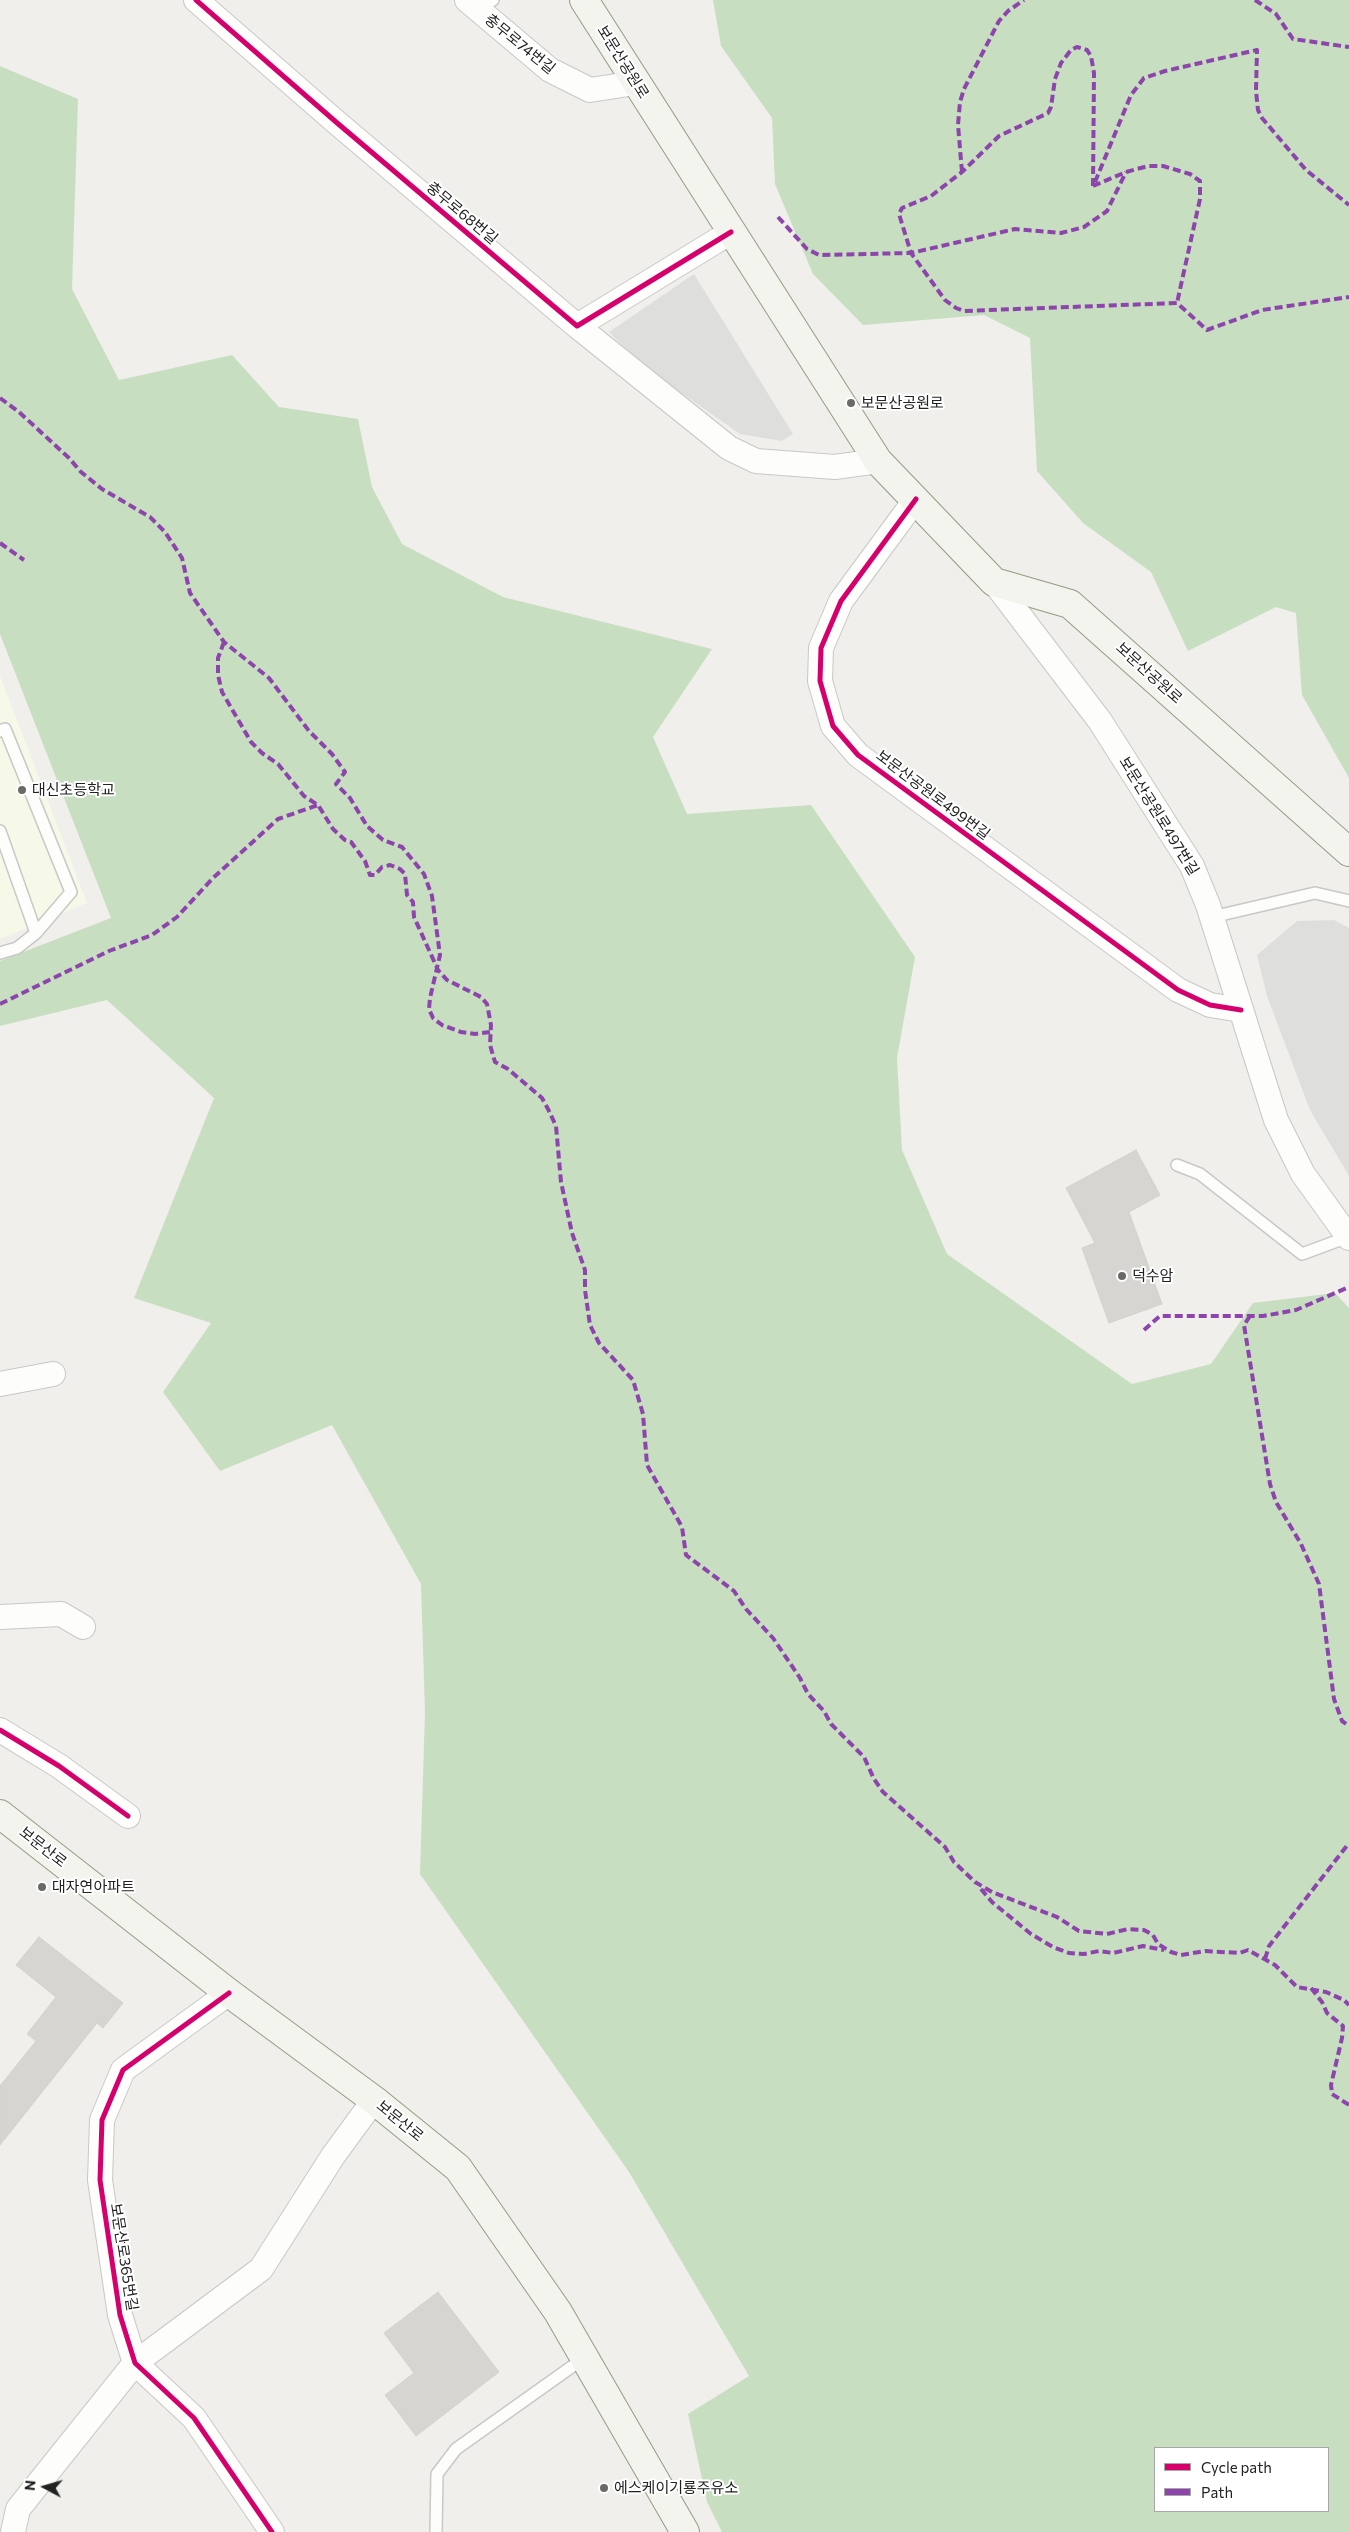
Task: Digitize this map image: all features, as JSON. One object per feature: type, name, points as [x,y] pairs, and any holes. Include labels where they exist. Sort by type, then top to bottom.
[{"type":"main road","name":"보문산공원로","points":[[584,0],[635,83],[878,461],[916,498],[994,582],[1070,604],[1349,852]]},
{"type":"main road","name":"보문산로","points":[[0,1814],[229,1993],[374,2100],[458,2168],[558,2312],[684,2532]]},
{"type":"street","name":"충무로68번길","points":[[196,0],[336,122],[577,326],[729,448],[756,462],[835,467],[878,461]]},
{"type":"street","name":"충무로74번길","points":[[479,3],[550,70],[590,90],[635,83]]},
{"type":"street","points":[[577,326],[731,232]]},
{"type":"street","name":"보문산공원로499번길","points":[[916,498],[841,601],[821,648],[820,680],[833,726],[858,755],[1178,990],[1210,1006],[1241,1010]]},
{"type":"street","name":"보문산공원로497번길","points":[[994,582],[1100,721],[1192,866],[1212,917],[1276,1120],[1303,1174],[1349,1238]]},
{"type":"street","points":[[0,1384],[53,1374]]},
{"type":"street","points":[[0,1617],[61,1614],[83,1627]]},
{"type":"street","points":[[0,1730],[59,1766],[128,1816]]},
{"type":"street","name":"보문산로365번길","points":[[229,1993],[123,2070],[102,2120],[100,2180],[120,2315],[135,2363],[194,2418],[272,2532]]},
{"type":"street","points":[[13,2532],[18,2509],[135,2363],[261,2269],[334,2156],[374,2100]]},
{"type":"lane","points":[[0,953],[17,948],[36,933],[70,892],[3,730]]},
{"type":"lane","points":[[0,831],[36,933]]},
{"type":"lane","points":[[1212,917],[1315,893],[1349,901]]},
{"type":"lane","points":[[1177,1165],[1200,1174],[1302,1254],[1349,1238]]},
{"type":"lane","points":[[436,2532],[437,2474],[456,2449],[584,2358]]},
{"type":"shaded area","points":[[694,274],[793,434],[782,441],[740,434],[643,366],[609,332]]},
{"type":"shaded area","name":"대신초등학교","points":[[0,676],[87,903],[0,939]]},
{"type":"shaded area","points":[[1334,920],[1349,928],[1349,1176],[1310,1110],[1267,996],[1257,955],[1297,921]]},
{"type":"green space","points":[[713,0],[1349,0],[1349,778],[1302,695],[1296,613],[1276,607],[1188,651],[1151,572],[1083,523],[1037,471],[1030,338],[984,315],[863,325],[813,274],[775,184],[772,118],[721,46]]},
{"type":"green space","points":[[0,66],[78,99],[72,289],[119,380],[232,355],[279,407],[358,419],[372,487],[402,544],[503,597],[712,649],[653,737],[687,814],[811,805],[915,957],[897,1058],[902,1150],[947,1254],[1132,1384],[1211,1364],[1253,1303],[1335,1293],[1349,1308],[1349,2532],[722,2532],[707,2502],[688,2414],[749,2376],[629,2172],[420,1874],[425,1712],[421,1584],[332,1425],[220,1471],[163,1392],[211,1323],[134,1298],[214,1098],[107,1000],[0,1026],[0,961],[111,918],[0,634]]},
{"type":"building","points":[[1136,1150],[1160,1195],[1129,1212],[1162,1304],[1109,1323],[1082,1248],[1095,1243],[1066,1188]]},
{"type":"building","points":[[39,1937],[123,2003],[103,2028],[97,2023],[0,2145],[0,2086],[36,2041],[27,2034],[56,1997],[16,1965]]},
{"type":"building","points":[[438,2292],[499,2372],[416,2436],[385,2395],[414,2373],[384,2333]]},
{"type":"marked path","points":[[962,172],[958,125],[960,102],[964,89],[999,21],[1008,11],[1024,0]]},
{"type":"marked path","points":[[1255,0],[1276,14],[1293,39],[1349,47]]},
{"type":"marked path","points":[[1093,186],[1094,73],[1091,56],[1087,50],[1077,47],[1071,50],[1061,63],[1055,79],[1051,107],[1048,113],[999,136],[962,172],[931,196],[902,208],[899,214],[911,253],[945,300],[964,311],[1177,303],[1207,330],[1262,310],[1349,297]]},
{"type":"marked path","points":[[1095,182],[1131,95],[1144,78],[1165,71],[1257,50],[1256,91],[1258,110],[1262,118],[1306,170],[1349,205]]},
{"type":"marked path","points":[[1093,186],[1126,172],[1148,166],[1163,166],[1190,174],[1200,181],[1200,199],[1177,303]]},
{"type":"marked path","points":[[778,217],[807,249],[819,255],[911,253],[1015,229],[1061,233],[1084,227],[1107,211],[1126,172]]},
{"type":"marked path","points":[[0,398],[19,412],[69,458],[81,472],[102,489],[150,517],[165,532],[182,558],[190,593],[224,642],[269,678],[309,731],[332,754],[345,772],[336,784],[350,798],[367,826],[383,840],[402,847],[424,874],[432,896],[440,955],[430,998],[429,1009],[433,1018],[442,1025],[461,1032],[475,1034],[490,1032]]},
{"type":"marked path","points":[[0,543],[24,560]]},
{"type":"marked path","points":[[224,642],[218,658],[218,675],[222,692],[251,742],[262,753],[278,764],[304,796],[318,805],[333,829],[345,840],[351,842],[365,861],[370,875],[375,875],[382,867],[390,865],[400,869],[405,874],[407,895],[413,902],[414,917],[438,970],[447,980],[481,997],[487,1004],[491,1025],[490,1045],[495,1062],[508,1069],[542,1098],[548,1109],[556,1126],[561,1182],[572,1233],[585,1270],[585,1290],[590,1325],[599,1343],[633,1380],[643,1414],[647,1465],[682,1527],[686,1555],[734,1591],[746,1609],[773,1638],[800,1678],[808,1694],[824,1711],[831,1724],[864,1757],[874,1779],[883,1792],[945,1847],[954,1862],[975,1882],[992,1892],[1057,1917],[1079,1931],[1107,1934],[1128,1929],[1144,1930],[1153,1935],[1158,1944],[1171,1952],[1181,1955],[1205,1951],[1240,1953],[1248,1950],[1275,1965],[1297,1987],[1326,1992],[1344,2000],[1349,2005]]},
{"type":"marked path","points":[[0,1004],[109,951],[152,935],[177,917],[213,878],[278,819],[318,805]]},
{"type":"marked path","points":[[1144,1330],[1160,1316],[1263,1316],[1296,1310],[1349,1287]]},
{"type":"marked path","points":[[1250,1316],[1244,1325],[1270,1484],[1276,1502],[1301,1544],[1319,1584],[1334,1699],[1342,1721],[1349,1726]]},
{"type":"marked path","points":[[1265,1959],[1269,1946],[1349,1843]]},
{"type":"marked path","points":[[981,1889],[992,1902],[1031,1934],[1053,1947],[1069,1953],[1084,1954],[1099,1951],[1113,1953],[1143,1946],[1164,1950]]},
{"type":"marked path","points":[[1311,1988],[1322,2002],[1327,2013],[1343,2026],[1331,2085],[1332,2094],[1349,2105]]},
{"type":"cycle path","points":[[196,0],[336,122],[577,326],[731,232]]},
{"type":"cycle path","points":[[916,499],[841,601],[821,648],[820,681],[833,726],[858,755],[1178,990],[1210,1005],[1241,1010]]},
{"type":"cycle path","points":[[0,1730],[59,1766],[128,1816]]},
{"type":"cycle path","points":[[229,1993],[123,2070],[102,2120],[100,2180],[120,2315],[135,2363],[194,2418],[272,2532]]},
{"type":"place","name":"보문산공원로","points":[[851,403]]},
{"type":"place","name":"대신초등학교","points":[[22,790]]},
{"type":"place","name":"덕수암","points":[[1122,1276]]},
{"type":"place","name":"대자연아파트","points":[[42,1887]]},
{"type":"place","name":"에스케이기룡주유소","points":[[604,2488]]}]
